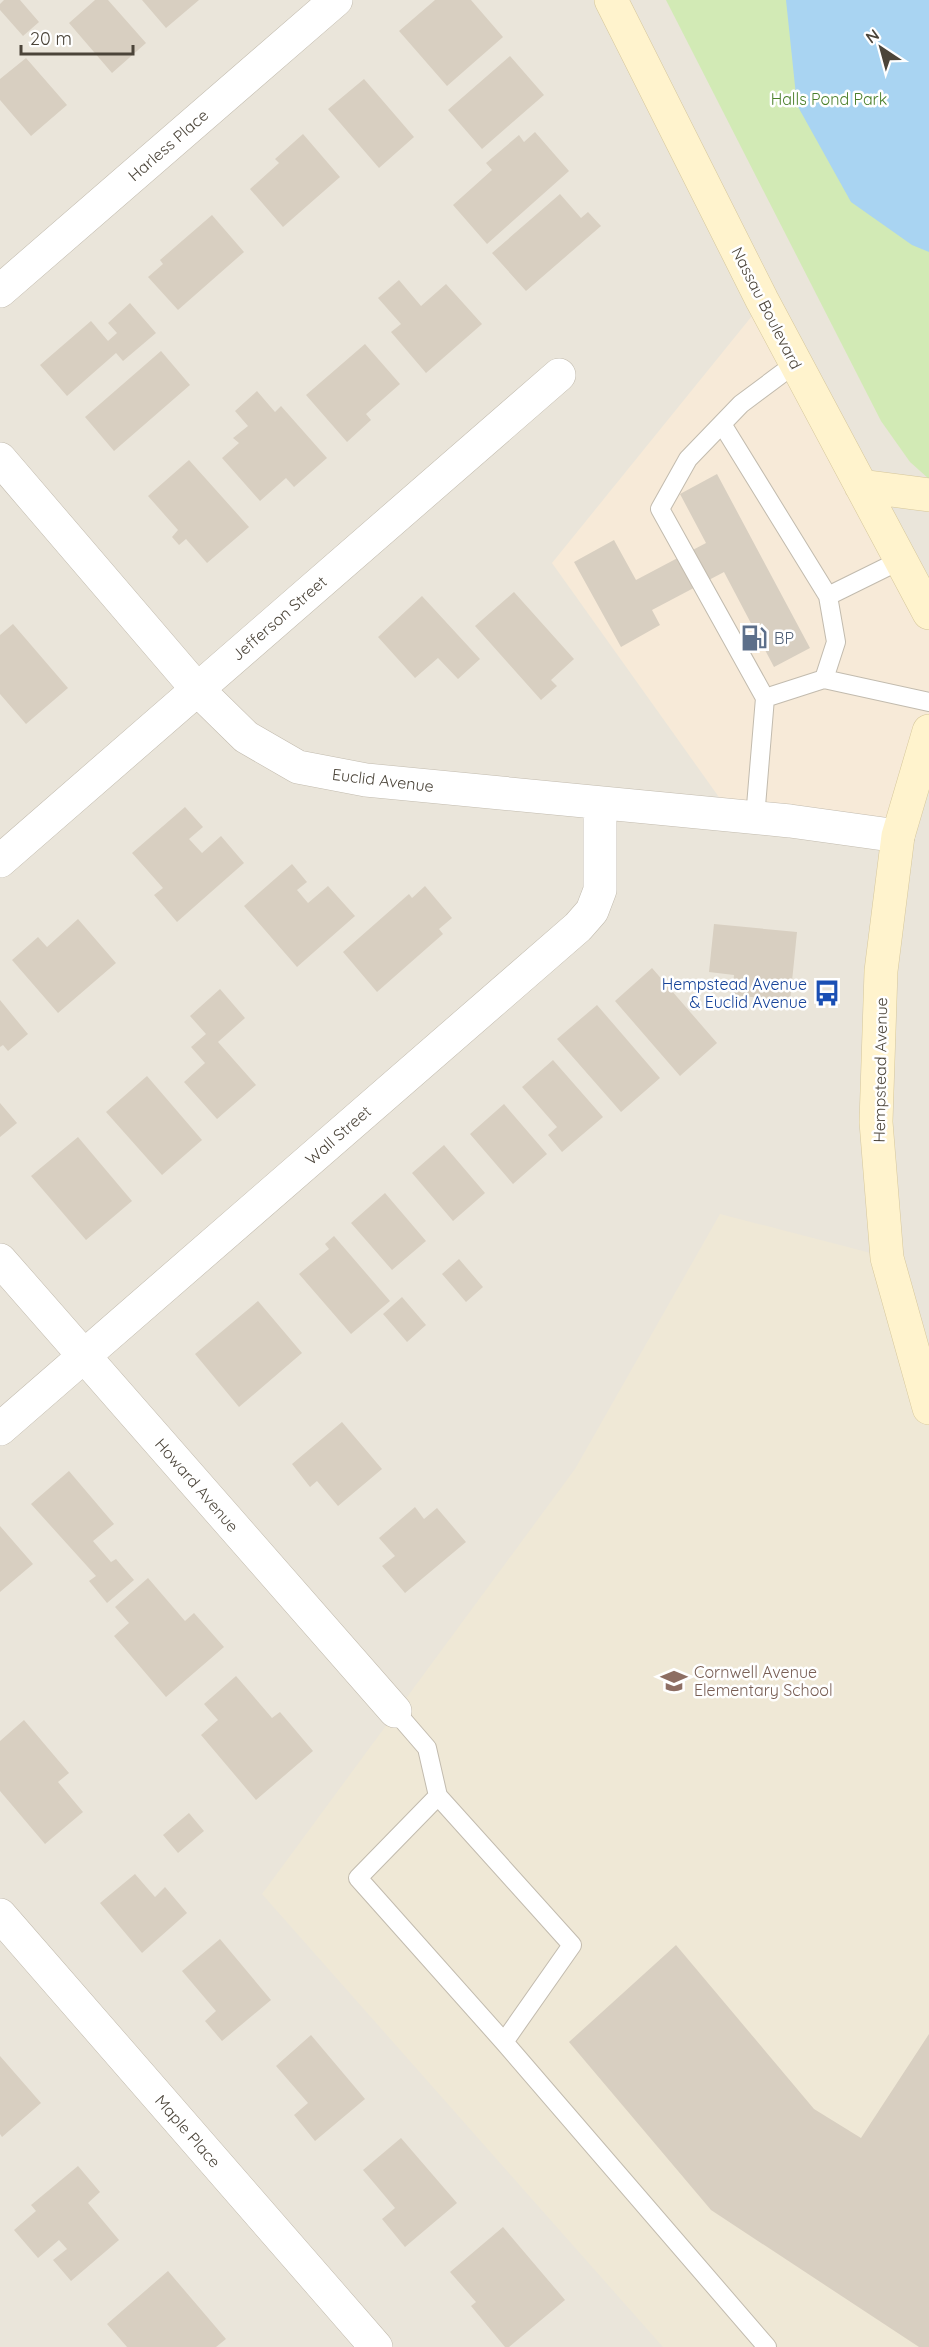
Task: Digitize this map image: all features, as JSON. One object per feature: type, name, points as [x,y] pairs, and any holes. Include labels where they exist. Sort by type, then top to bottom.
[{"type":"main road","name":"Nassau Boulevard","points":[[611,0],[796,363],[929,613]]},
{"type":"main road","points":[[861,486],[929,495]]},
{"type":"main road","name":"Hempstead Avenue","points":[[928,1398],[887,1258],[876,1122],[881,971],[898,836],[929,731]]},
{"type":"street","name":"Harless Place","points":[[0,291],[336,0]]},
{"type":"street","name":"Jefferson Street","points":[[0,861],[559,375]]},
{"type":"street","name":"Euclid Avenue","points":[[0,459],[197,689],[246,736],[298,767],[366,780],[754,818],[898,836]]},
{"type":"street","name":"Wall Street","points":[[0,1429],[578,927],[592,911],[600,890],[600,803]]},
{"type":"street","name":"Howard Avenue","points":[[0,1260],[395,1710]]},
{"type":"street","name":"Maple Place","points":[[0,1915],[376,2347]]},
{"type":"lane","points":[[754,818],[765,698],[660,509],[688,459],[741,404],[796,363]]},
{"type":"lane","points":[[722,424],[828,596],[836,642],[824,679]]},
{"type":"lane","points":[[828,596],[901,560]]},
{"type":"lane","points":[[765,698],[824,679],[929,702]]},
{"type":"lane","points":[[395,1710],[427,1748],[438,1796],[572,1945],[504,2042]]},
{"type":"lane","points":[[438,1796],[358,1878],[504,2042],[767,2347]]},
{"type":"shaded area","points":[[0,0],[929,0],[929,2347],[0,2347]]},
{"type":"shaded area","points":[[756,311],[929,629],[929,729],[896,832],[726,807],[552,563]]},
{"type":"shaded area","name":"Cornwell Avenue Elementary School","points":[[720,1214],[890,1258],[929,1399],[929,2347],[663,2347],[262,1894],[575,1469]]},
{"type":"green space","name":"Halls Pond Park","points":[[666,0],[929,0],[929,479],[910,462],[881,421]]},
{"type":"water","points":[[786,0],[929,0],[929,252],[912,245],[851,202],[797,105]]},
{"type":"building","points":[[4,0],[20,0],[39,22],[23,36],[0,10],[0,4]]},
{"type":"building","points":[[95,0],[108,0],[146,43],[112,73],[69,23]]},
{"type":"building","points":[[142,0],[199,0],[166,28]]},
{"type":"building","points":[[435,0],[471,0],[503,37],[447,86],[399,31]]},
{"type":"building","points":[[510,56],[544,95],[482,149],[448,110]]},
{"type":"building","points":[[26,58],[67,105],[31,136],[0,100],[0,79]]},
{"type":"building","points":[[364,79],[414,137],[379,168],[328,109]]},
{"type":"building","points":[[535,132],[569,171],[487,244],[453,205],[492,170],[486,163],[519,135],[524,142]]},
{"type":"building","points":[[303,134],[340,177],[283,227],[250,189],[279,163],[275,159]]},
{"type":"building","points":[[560,194],[581,218],[588,212],[601,226],[526,291],[492,253]]},
{"type":"building","points":[[212,215],[244,252],[178,310],[148,277],[163,264],[160,260]]},
{"type":"building","points":[[399,280],[421,306],[446,284],[482,324],[426,373],[391,332],[401,324],[378,298]]},
{"type":"building","points":[[130,303],[156,333],[123,361],[116,353],[67,396],[40,365],[91,321],[108,341],[117,333],[108,323]]},
{"type":"building","points":[[365,344],[400,384],[366,414],[371,420],[347,442],[306,395]]},
{"type":"building","points":[[161,351],[190,385],[114,451],[85,417]]},
{"type":"building","points":[[257,391],[275,412],[281,406],[327,458],[294,487],[286,478],[260,501],[222,458],[239,443],[233,438],[248,426],[235,411]]},
{"type":"building","points":[[189,460],[249,527],[207,563],[186,539],[179,545],[172,537],[178,530],[148,496]]},
{"type":"building","points":[[717,474],[810,648],[774,667],[724,572],[652,610],[660,625],[621,647],[574,562],[614,540],[636,580],[706,543],[680,494]]},
{"type":"building","points":[[514,592],[574,659],[551,680],[557,686],[541,700],[475,626]]},
{"type":"building","points":[[422,596],[480,659],[458,679],[438,658],[415,678],[378,637]]},
{"type":"building","points":[[13,624],[68,688],[26,724],[0,694],[0,635]]},
{"type":"building","points":[[185,807],[203,827],[189,839],[202,853],[221,836],[244,863],[177,922],[154,895],[163,888],[132,853]]},
{"type":"building","points":[[292,864],[307,882],[297,890],[308,903],[328,886],[355,916],[297,967],[244,906]]},
{"type":"building","points":[[425,886],[452,918],[439,929],[443,934],[377,992],[343,952],[409,894],[412,898]]},
{"type":"building","points":[[78,919],[116,963],[58,1013],[12,960],[38,937],[47,947]]},
{"type":"building","points":[[714,924],[797,932],[790,1001],[732,995],[734,975],[709,972]]},
{"type":"building","points":[[652,968],[717,1043],[680,1076],[615,1001]]},
{"type":"building","points":[[220,989],[245,1018],[218,1042],[256,1085],[217,1119],[184,1082],[205,1063],[191,1047],[206,1034],[190,1016]]},
{"type":"building","points":[[0,1000],[28,1034],[8,1051],[3,1045],[0,1047]]},
{"type":"building","points":[[597,1005],[660,1078],[621,1112],[557,1039]]},
{"type":"building","points":[[553,1060],[603,1117],[562,1152],[548,1135],[557,1127],[522,1087]]},
{"type":"building","points":[[147,1076],[202,1140],[162,1175],[106,1112]]},
{"type":"building","points":[[0,1103],[17,1123],[0,1137]]},
{"type":"building","points":[[504,1104],[547,1154],[513,1184],[470,1134]]},
{"type":"building","points":[[78,1137],[132,1201],[86,1240],[31,1176]]},
{"type":"building","points":[[444,1145],[485,1193],[453,1221],[412,1173]]},
{"type":"building","points":[[385,1193],[426,1241],[392,1270],[351,1223]]},
{"type":"building","points":[[334,1236],[390,1301],[351,1334],[299,1274],[329,1249],[325,1244]]},
{"type":"building","points":[[459,1259],[483,1287],[466,1302],[442,1274]]},
{"type":"building","points":[[402,1297],[426,1325],[407,1342],[383,1314]]},
{"type":"building","points":[[258,1301],[302,1353],[239,1407],[195,1354]]},
{"type":"building","points":[[342,1422],[382,1469],[338,1506],[317,1481],[310,1487],[292,1464]]},
{"type":"building","points":[[69,1471],[114,1524],[93,1541],[111,1562],[116,1559],[134,1580],[107,1603],[89,1581],[96,1576],[31,1504]]},
{"type":"building","points":[[415,1507],[424,1519],[437,1508],[466,1542],[405,1593],[382,1566],[395,1556],[379,1538]]},
{"type":"building","points":[[0,1526],[33,1564],[0,1592]]},
{"type":"building","points":[[148,1578],[185,1621],[194,1613],[224,1647],[166,1697],[114,1636],[129,1623],[115,1607]]},
{"type":"building","points":[[236,1676],[272,1718],[280,1712],[313,1751],[256,1800],[201,1735],[218,1720],[204,1704]]},
{"type":"building","points":[[24,1720],[69,1773],[58,1782],[83,1812],[45,1844],[0,1791],[0,1741]]},
{"type":"building","points":[[189,1813],[204,1831],[178,1853],[163,1835]]},
{"type":"building","points":[[135,1874],[155,1897],[165,1887],[187,1913],[142,1953],[100,1903]]},
{"type":"building","points":[[220,1939],[271,2000],[222,2041],[205,2021],[216,2011],[182,1971]]},
{"type":"building","points":[[676,1945],[814,2109],[861,2138],[929,2034],[929,2347],[919,2347],[711,2210],[569,2042]]},
{"type":"building","points":[[311,2035],[365,2099],[315,2141],[294,2115],[308,2103],[276,2066]]},
{"type":"building","points":[[0,2056],[41,2103],[2,2137],[0,2134]]},
{"type":"building","points":[[401,2138],[457,2203],[405,2247],[382,2219],[395,2208],[363,2170]]},
{"type":"building","points":[[78,2166],[100,2192],[88,2203],[119,2240],[71,2281],[53,2260],[67,2249],[59,2240],[38,2258],[14,2230],[36,2211],[31,2205]]},
{"type":"building","points":[[503,2227],[565,2300],[509,2347],[505,2347],[471,2306],[476,2302],[450,2272]]},
{"type":"building","points":[[168,2271],[226,2339],[216,2347],[127,2347],[107,2324]]},
{"type":"place","name":"BP","points":[[754,638]]},
{"type":"place","name":"Hempstead Avenue & Euclid Avenue","points":[[827,993]]},
{"type":"place","name":"Cornwell Avenue Elementary School","points":[[674,1681]]}]
